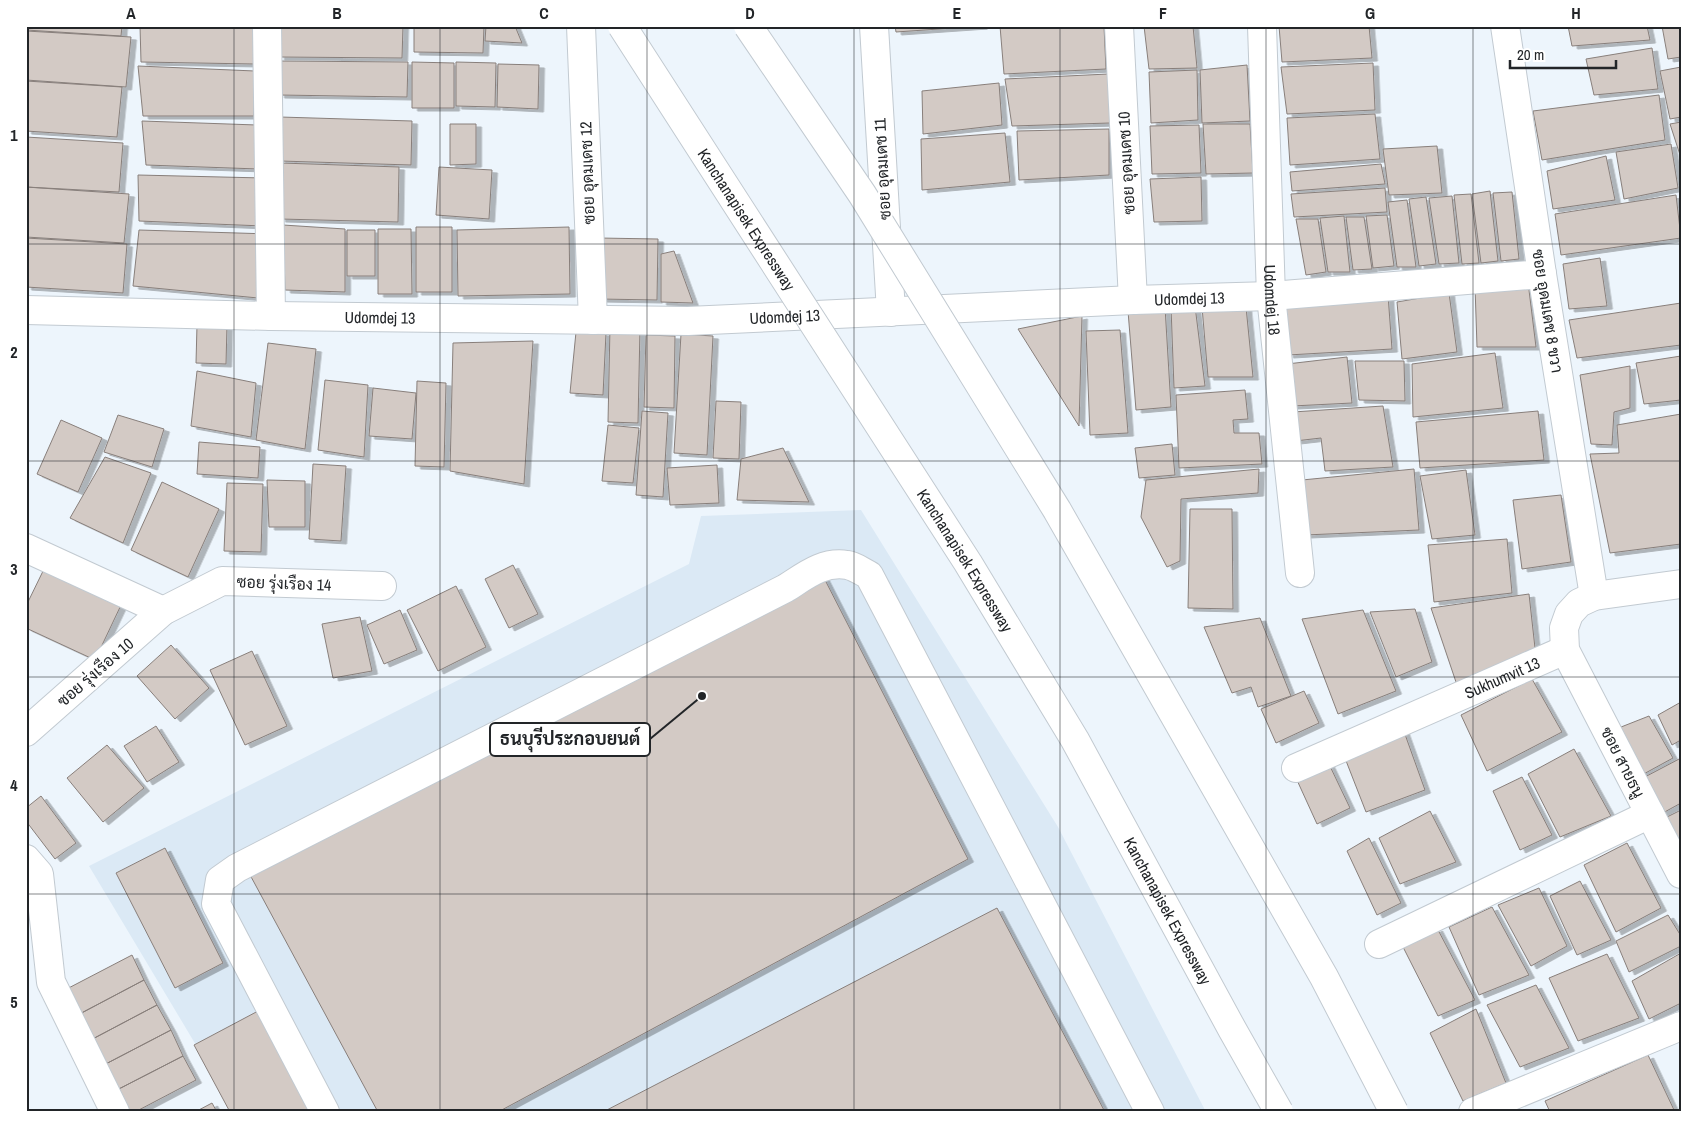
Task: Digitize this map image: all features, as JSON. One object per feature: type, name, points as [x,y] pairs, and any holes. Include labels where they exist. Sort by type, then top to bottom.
[{"type":"main road","points":[[266,26],[271,316]]},
{"type":"main road","name":"ซอย อุดมเดช 12","points":[[580,26],[593,320]]},
{"type":"main road","name":"Kanchanapisek Expressway","points":[[622,26],[978,580],[1075,740],[1279,1112]]},
{"type":"main road","points":[[748,26],[862,194],[1057,510],[1324,977],[1394,1112]]},
{"type":"main road","name":"ซอย อุดมเดช 11","points":[[874,26],[891,312]]},
{"type":"main road","name":"ซอย อุดมเดช 10","points":[[1119,26],[1133,300]]},
{"type":"main road","name":"Udomdej 18","points":[[1262,26],[1271,296],[1300,572]]},
{"type":"main road","name":"ซอย อุดมเดช 8 ขวา","points":[[1505,26],[1542,274],[1594,596]]},
{"type":"main road","name":"Udomdej 13","points":[[26,310],[271,316],[688,322],[1133,300],[1271,296],[1542,274]]},
{"type":"main road","points":[[26,548],[163,612]]},
{"type":"main road","points":[[324,1112],[216,904],[220,880],[237,868],[768,597],[819,567],[836,564],[849,565],[869,576],[1150,1112]]},
{"type":"main road","name":"ซอย รุ่งเรือง 14","points":[[163,612],[222,581],[382,586]]},
{"type":"main road","points":[[1565,650],[1564,628],[1569,614],[1579,603],[1594,596],[1681,584]]},
{"type":"main road","name":"ซอย รุ่งเรือง 10","points":[[26,732],[163,612]]},
{"type":"main road","name":"Sukhumvit 13","points":[[1296,768],[1565,650]]},
{"type":"main road","name":"ซอย สายธนู","points":[[1565,650],[1681,874]]},
{"type":"main road","points":[[1378,944],[1650,814]]},
{"type":"main road","points":[[26,859],[39,874],[51,982],[115,1112]]},
{"type":"main road","points":[[1473,1112],[1681,1026]]},
{"type":"shaded area","points":[[861,510],[1058,827],[1206,1112],[236,1112],[89,866],[689,564],[701,516]]},
{"type":"building","points":[[26,26],[122,26],[121,36],[26,30]]},
{"type":"building","points":[[140,26],[256,26],[254,64],[141,62]]},
{"type":"building","points":[[279,26],[403,26],[402,58],[279,57]]},
{"type":"building","points":[[414,26],[484,26],[483,53],[414,52]]},
{"type":"building","points":[[486,26],[515,26],[522,43],[485,41]]},
{"type":"building","points":[[895,26],[982,26],[896,32]]},
{"type":"building","points":[[1000,26],[1104,26],[1106,69],[1004,74]]},
{"type":"building","points":[[1144,26],[1193,26],[1197,68],[1149,69]]},
{"type":"building","points":[[1279,26],[1369,26],[1372,58],[1282,62]]},
{"type":"building","points":[[1568,26],[1647,26],[1650,40],[1572,46]]},
{"type":"building","points":[[1662,26],[1681,26],[1681,57],[1668,59]]},
{"type":"building","points":[[26,31],[131,37],[126,87],[26,80]]},
{"type":"building","points":[[1652,48],[1658,89],[1594,95],[1586,59]]},
{"type":"building","points":[[279,61],[408,62],[407,97],[279,95]]},
{"type":"building","points":[[412,62],[454,63],[454,108],[412,108]]},
{"type":"building","points":[[456,62],[496,63],[495,107],[456,106]]},
{"type":"building","points":[[1373,63],[1375,110],[1287,114],[1281,67]]},
{"type":"building","points":[[498,64],[539,65],[538,109],[497,107]]},
{"type":"building","points":[[1247,65],[1250,121],[1202,123],[1200,70]]},
{"type":"building","points":[[138,66],[255,71],[254,116],[143,116]]},
{"type":"building","points":[[1681,67],[1681,117],[1670,119],[1660,71]]},
{"type":"building","points":[[1197,70],[1198,120],[1151,123],[1149,72]]},
{"type":"building","points":[[1108,74],[1110,123],[1012,126],[1005,79]]},
{"type":"building","points":[[26,81],[122,87],[117,137],[26,131]]},
{"type":"building","points":[[999,83],[1002,125],[923,134],[922,91]]},
{"type":"building","points":[[1659,95],[1665,140],[1542,160],[1533,111]]},
{"type":"building","points":[[1375,114],[1380,159],[1290,165],[1287,118]]},
{"type":"building","points":[[280,117],[412,121],[411,165],[280,161]]},
{"type":"building","points":[[142,121],[257,125],[258,169],[146,165]]},
{"type":"building","points":[[1681,122],[1681,158],[1670,124]]},
{"type":"building","points":[[450,124],[476,124],[476,164],[450,165]]},
{"type":"building","points":[[1203,124],[1250,124],[1253,173],[1206,174]]},
{"type":"building","points":[[1199,125],[1201,173],[1152,174],[1150,126]]},
{"type":"building","points":[[1109,129],[1109,175],[1019,180],[1017,131]]},
{"type":"building","points":[[1005,133],[1010,182],[922,190],[921,139]]},
{"type":"building","points":[[26,137],[123,143],[119,192],[26,187]]},
{"type":"building","points":[[1671,144],[1678,188],[1624,199],[1616,152]]},
{"type":"building","points":[[1437,146],[1442,193],[1389,195],[1383,149]]},
{"type":"building","points":[[1606,156],[1615,200],[1553,209],[1547,171]]},
{"type":"building","points":[[281,163],[399,167],[398,222],[280,219]]},
{"type":"building","points":[[1381,164],[1385,184],[1292,191],[1290,172]]},
{"type":"building","points":[[439,167],[492,170],[489,219],[436,215]]},
{"type":"building","points":[[138,175],[263,178],[263,226],[139,221]]},
{"type":"building","points":[[1201,177],[1202,221],[1154,222],[1150,179]]},
{"type":"building","points":[[26,187],[129,194],[124,243],[26,237]]},
{"type":"building","points":[[1385,188],[1387,212],[1294,217],[1291,194]]},
{"type":"building","points":[[1490,191],[1498,261],[1481,263],[1472,194]]},
{"type":"building","points":[[1512,192],[1519,259],[1501,261],[1493,193]]},
{"type":"building","points":[[1471,194],[1479,263],[1462,264],[1454,195]]},
{"type":"building","points":[[1676,195],[1681,238],[1561,255],[1555,214]]},
{"type":"building","points":[[1452,196],[1459,263],[1439,264],[1429,198]]},
{"type":"building","points":[[1426,197],[1436,264],[1419,266],[1409,199]]},
{"type":"building","points":[[1407,200],[1416,267],[1397,267],[1388,202]]},
{"type":"building","points":[[1387,215],[1394,266],[1373,268],[1366,216]]},
{"type":"building","points":[[1344,216],[1350,272],[1328,272],[1320,218]]},
{"type":"building","points":[[1346,217],[1364,217],[1372,269],[1353,270]]},
{"type":"building","points":[[1296,219],[1318,219],[1326,272],[1306,275]]},
{"type":"building","points":[[283,225],[345,229],[345,292],[285,290]]},
{"type":"building","points":[[416,227],[452,227],[452,292],[416,292]]},
{"type":"building","points":[[569,227],[570,294],[458,296],[457,230]]},
{"type":"building","points":[[378,229],[411,229],[412,294],[378,294]]},
{"type":"building","points":[[139,230],[270,234],[258,298],[133,286]]},
{"type":"building","points":[[347,230],[375,230],[375,276],[347,276]]},
{"type":"building","points":[[26,238],[127,244],[123,293],[26,287]]},
{"type":"building","points":[[599,238],[658,239],[657,300],[599,299]]},
{"type":"building","points":[[674,251],[693,303],[661,302],[661,254]]},
{"type":"building","points":[[1600,258],[1607,306],[1569,309],[1563,264]]},
{"type":"building","points":[[1528,282],[1536,347],[1477,347],[1475,286]]},
{"type":"building","points":[[1449,293],[1457,352],[1402,359],[1397,302]]},
{"type":"building","points":[[1388,295],[1392,349],[1288,355],[1283,307]]},
{"type":"building","points":[[1681,303],[1681,345],[1577,358],[1569,320]]},
{"type":"building","points":[[1195,306],[1205,386],[1174,388],[1171,307]]},
{"type":"building","points":[[1165,307],[1171,407],[1136,410],[1128,311]]},
{"type":"building","points":[[1202,307],[1246,307],[1253,377],[1208,377]]},
{"type":"building","points":[[1082,316],[1079,426],[1018,329]]},
{"type":"building","points":[[197,325],[227,325],[226,364],[196,363]]},
{"type":"building","points":[[610,326],[640,328],[638,423],[608,422]]},
{"type":"building","points":[[1120,330],[1128,433],[1090,435],[1086,331]]},
{"type":"building","points":[[576,332],[606,333],[603,395],[570,393]]},
{"type":"building","points":[[681,334],[713,336],[707,455],[674,453]]},
{"type":"building","points":[[646,335],[675,336],[674,408],[644,407]]},
{"type":"building","points":[[533,341],[524,484],[450,471],[453,343]]},
{"type":"building","points":[[268,343],[316,349],[305,449],[256,440]]},
{"type":"building","points":[[1495,353],[1503,408],[1413,417],[1412,364]]},
{"type":"building","points":[[1681,356],[1681,400],[1644,404],[1636,363]]},
{"type":"building","points":[[1347,357],[1352,403],[1292,406],[1287,364]]},
{"type":"building","points":[[1355,361],[1404,361],[1405,401],[1359,400]]},
{"type":"building","points":[[1630,366],[1630,408],[1614,412],[1612,445],[1591,444],[1580,375]]},
{"type":"building","points":[[197,371],[256,383],[251,437],[191,426]]},
{"type":"building","points":[[325,380],[368,385],[364,457],[318,450]]},
{"type":"building","points":[[417,381],[446,383],[444,467],[415,466]]},
{"type":"building","points":[[373,388],[416,393],[412,439],[369,436]]},
{"type":"building","points":[[1245,390],[1248,419],[1233,420],[1234,433],[1259,433],[1262,464],[1179,468],[1176,395]]},
{"type":"building","points":[[716,401],[741,402],[739,459],[713,458]]},
{"type":"building","points":[[1383,406],[1393,467],[1325,471],[1321,438],[1295,441],[1293,412]]},
{"type":"building","points":[[642,411],[668,413],[663,497],[636,495]]},
{"type":"building","points":[[1538,411],[1544,460],[1420,468],[1416,422]]},
{"type":"building","points":[[1681,414],[1681,544],[1610,553],[1590,454],[1619,453],[1617,425]]},
{"type":"building","points":[[118,415],[164,429],[152,467],[104,452]]},
{"type":"building","points":[[61,420],[102,438],[78,492],[37,474]]},
{"type":"building","points":[[608,425],[639,428],[633,483],[602,481]]},
{"type":"building","points":[[199,442],[260,447],[258,478],[197,474]]},
{"type":"building","points":[[1172,444],[1175,475],[1139,478],[1135,448]]},
{"type":"building","points":[[783,448],[809,502],[737,500],[741,459]]},
{"type":"building","points":[[105,457],[151,473],[123,543],[70,518]]},
{"type":"building","points":[[313,464],[346,466],[341,541],[309,539]]},
{"type":"building","points":[[717,465],[719,503],[670,505],[667,468]]},
{"type":"building","points":[[1259,469],[1258,493],[1181,499],[1180,561],[1167,567],[1141,517],[1146,480]]},
{"type":"building","points":[[1414,469],[1419,530],[1305,535],[1302,480]]},
{"type":"building","points":[[1466,470],[1475,535],[1432,539],[1420,476]]},
{"type":"building","points":[[267,480],[305,481],[305,527],[269,527]]},
{"type":"building","points":[[162,482],[219,509],[188,577],[131,550]]},
{"type":"building","points":[[227,483],[263,484],[261,552],[224,551]]},
{"type":"building","points":[[1561,495],[1571,562],[1522,569],[1513,500]]},
{"type":"building","points":[[1190,509],[1232,509],[1233,609],[1188,608]]},
{"type":"building","points":[[1507,539],[1512,593],[1434,602],[1428,545]]},
{"type":"building","points":[[513,565],[538,614],[509,628],[485,579]]},
{"type":"building","points":[[45,567],[122,603],[95,660],[26,628],[26,606]]},
{"type":"building","points":[[823,576],[968,859],[498,1112],[378,1112],[249,873]]},
{"type":"building","points":[[456,586],[486,647],[438,671],[407,610]]},
{"type":"building","points":[[1529,594],[1536,657],[1458,688],[1431,608]]},
{"type":"building","points":[[1415,609],[1432,662],[1396,677],[1370,612]]},
{"type":"building","points":[[400,610],[417,650],[384,664],[367,625]]},
{"type":"building","points":[[1363,610],[1396,691],[1338,714],[1302,619]]},
{"type":"building","points":[[360,617],[372,671],[333,678],[322,624]]},
{"type":"building","points":[[1260,618],[1291,696],[1258,707],[1251,687],[1232,693],[1204,627]]},
{"type":"building","points":[[171,645],[209,688],[175,719],[137,676]]},
{"type":"building","points":[[252,651],[287,726],[245,745],[210,670]]},
{"type":"building","points":[[1532,679],[1562,732],[1487,771],[1461,715]]},
{"type":"building","points":[[1304,691],[1319,723],[1276,743],[1261,709]]},
{"type":"building","points":[[1681,702],[1681,744],[1679,741],[1672,745],[1658,715]]},
{"type":"building","points":[[1649,716],[1673,758],[1640,776],[1616,729]]},
{"type":"building","points":[[156,726],[179,762],[147,782],[124,746]]},
{"type":"building","points":[[1402,726],[1425,790],[1366,812],[1343,753]]},
{"type":"building","points":[[107,745],[144,788],[103,822],[67,778]]},
{"type":"building","points":[[1574,749],[1611,816],[1560,837],[1528,774]]},
{"type":"building","points":[[1681,758],[1681,803],[1661,814],[1641,779]]},
{"type":"building","points":[[1328,762],[1350,808],[1317,824],[1296,778]]},
{"type":"building","points":[[1522,777],[1552,835],[1520,850],[1493,791]]},
{"type":"building","points":[[41,796],[76,843],[55,859],[26,821],[26,808]]},
{"type":"building","points":[[1681,810],[1681,845],[1667,817]]},
{"type":"building","points":[[1430,811],[1456,862],[1400,884],[1379,838]]},
{"type":"building","points":[[1369,838],[1401,903],[1377,915],[1347,851]]},
{"type":"building","points":[[1627,843],[1661,908],[1616,932],[1584,865]]},
{"type":"building","points":[[165,848],[223,963],[175,988],[116,873]]},
{"type":"building","points":[[1580,881],[1611,940],[1577,955],[1550,896]]},
{"type":"building","points":[[1539,888],[1567,946],[1531,966],[1498,905]]},
{"type":"building","points":[[1492,907],[1529,975],[1479,995],[1449,927]]},
{"type":"building","points":[[997,908],[1105,1112],[603,1112]]},
{"type":"building","points":[[1668,915],[1681,936],[1681,946],[1629,972],[1616,941]]},
{"type":"building","points":[[1437,928],[1475,1000],[1438,1016],[1403,947]]},
{"type":"building","points":[[1681,953],[1681,1003],[1649,1019],[1632,981]]},
{"type":"building","points":[[1607,954],[1639,1018],[1578,1041],[1549,978]]},
{"type":"building","points":[[132,955],[144,980],[72,1018],[59,993]]},
{"type":"building","points":[[144,980],[157,1005],[85,1043],[72,1018]]},
{"type":"building","points":[[1536,985],[1569,1048],[1520,1067],[1487,1005]]},
{"type":"building","points":[[157,1005],[171,1030],[98,1068],[85,1043]]},
{"type":"building","points":[[1476,1009],[1506,1083],[1463,1101],[1430,1033]]},
{"type":"building","points":[[260,1010],[315,1112],[230,1112],[194,1045]]},
{"type":"building","points":[[171,1030],[183,1056],[111,1093],[98,1068]]},
{"type":"building","points":[[1648,1055],[1675,1112],[1550,1112],[1545,1101]]},
{"type":"building","points":[[183,1056],[196,1080],[135,1112],[121,1112],[111,1093]]},
{"type":"building","points":[[212,1103],[217,1112],[195,1112]]},
{"type":"place","name":"ธนบุรีประกอบยนต์","points":[[702,696]]}]
